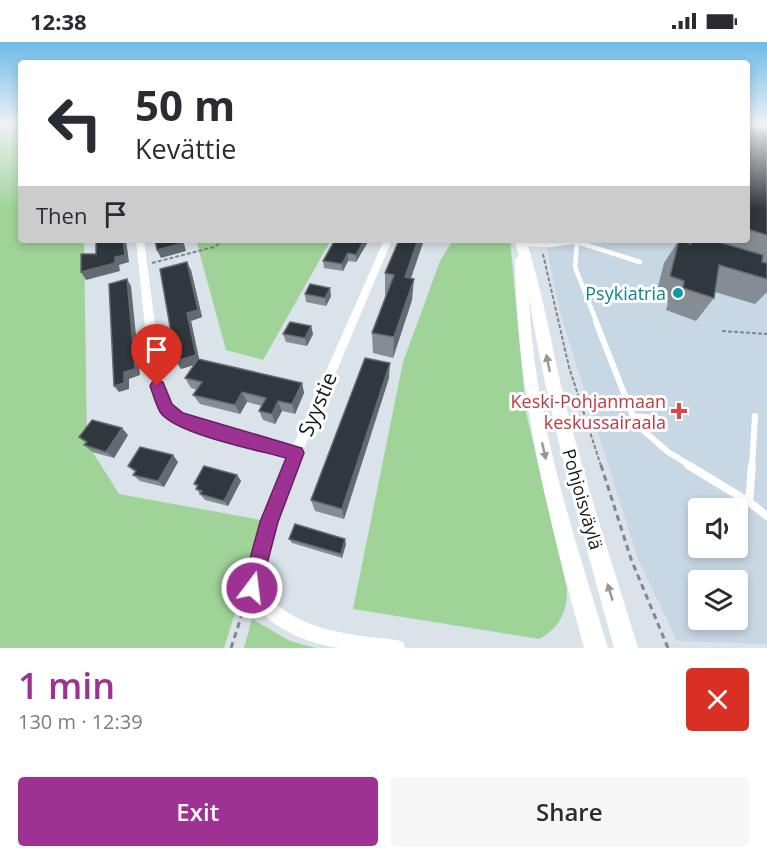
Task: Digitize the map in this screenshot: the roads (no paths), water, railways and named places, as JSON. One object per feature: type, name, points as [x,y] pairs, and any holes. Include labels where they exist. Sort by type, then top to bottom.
[{"type":"main road","name":"Pohjoisväylä","points":[[521,243],[521,281],[527,359],[538,425],[553,492],[596,648]]},
{"type":"main road","name":"Pohjoisväylä","points":[[521,243],[533,281],[548,367],[564,434],[626,648]]},
{"type":"street","points":[[140,243],[157,386],[166,408],[178,418],[201,428],[296,453]]},
{"type":"street","name":"Syystie","points":[[387,243],[296,453],[269,522],[252,588],[268,610],[294,626],[356,643],[397,648]]},
{"type":"lane","points":[[526,243],[542,246],[564,243]]},
{"type":"lane","points":[[578,243],[575,267],[636,424],[651,440],[668,452],[749,502],[767,516]]},
{"type":"lane","points":[[584,243],[640,262]]},
{"type":"lane","points":[[633,416],[656,418]]},
{"type":"lane","points":[[749,502],[755,416]]},
{"type":"place","name":"Psykiatria","points":[[678,293]]},
{"type":"place","name":"Keski-Pohjanmaan keskussairaala","points":[[679,411]]}]
